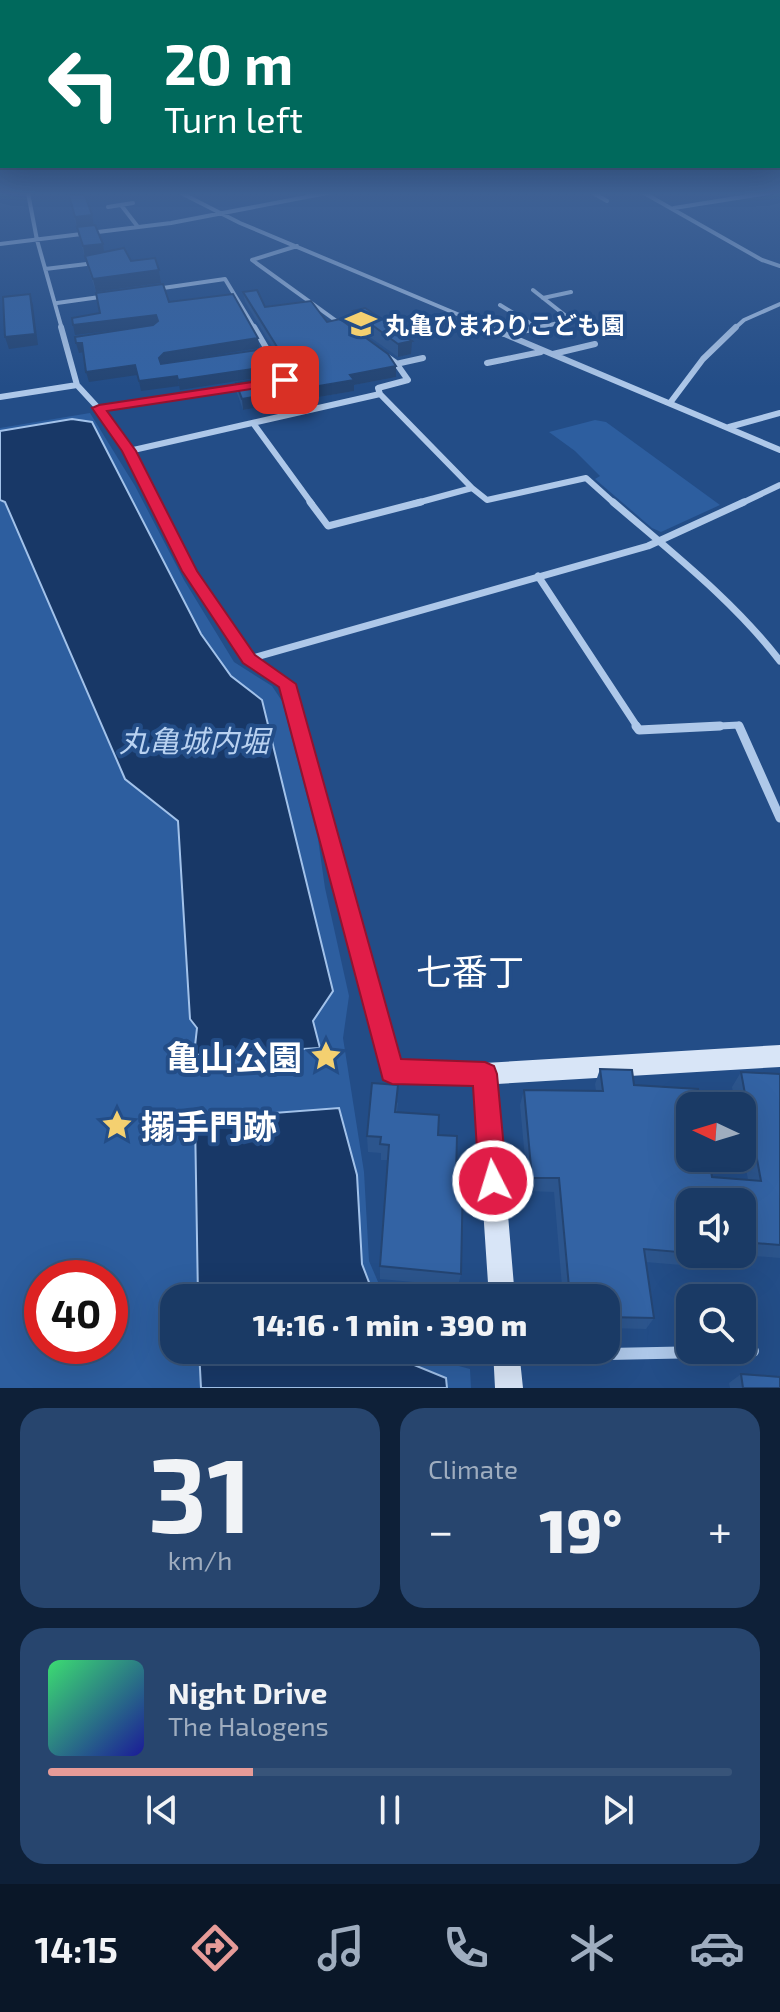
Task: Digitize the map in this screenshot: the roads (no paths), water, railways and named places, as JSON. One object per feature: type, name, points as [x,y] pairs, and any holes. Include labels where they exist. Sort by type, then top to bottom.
[{"type":"street","points":[[42,258],[57,303],[77,385],[99,408],[129,451],[190,571],[249,659],[287,684],[392,1071],[485,1074],[780,1056]]},
{"type":"street","points":[[259,258],[252,260],[346,328]]},
{"type":"street","points":[[325,258],[780,450]]},
{"type":"street","points":[[758,258],[780,266]]},
{"type":"street","points":[[45,269],[103,262]]},
{"type":"street","points":[[148,290],[225,279],[285,380]]},
{"type":"street","points":[[503,335],[571,320],[533,290]]},
{"type":"street","points":[[543,298],[571,292]]},
{"type":"street","points":[[57,303],[118,294]]},
{"type":"street","points":[[670,403],[703,359],[744,320],[780,304]]},
{"type":"street","points":[[500,305],[539,329]]},
{"type":"street","points":[[552,354],[595,344]]},
{"type":"street","points":[[487,363],[544,351]]},
{"type":"street","points":[[254,355],[269,352]]},
{"type":"street","points":[[383,354],[396,364],[408,380],[378,388],[380,394],[487,500],[586,478],[725,600],[760,635],[780,661]]},
{"type":"street","points":[[396,364],[423,358]]},
{"type":"street","points":[[271,382],[299,378]]},
{"type":"street","points":[[0,397],[77,385]]},
{"type":"street","points":[[99,408],[257,385]]},
{"type":"street","points":[[129,451],[380,394]]},
{"type":"street","points":[[729,427],[780,413]]},
{"type":"street","points":[[253,423],[328,526],[472,488]]},
{"type":"street","points":[[249,659],[658,542],[780,485]]},
{"type":"street","points":[[538,576],[639,730],[739,725],[780,818]]},
{"type":"street","points":[[485,1074],[501,1284]]},
{"type":"street","points":[[620,1352],[676,1352]]},
{"type":"street","points":[[508,1364],[509,1388]]},
{"type":"water","name":"丸亀城内堀","points":[[72,419],[92,422],[201,634],[231,676],[262,700],[333,991],[313,1021],[320,1048],[194,1055],[197,1028],[190,1019],[178,821],[125,779],[5,502],[0,500],[0,431]]},
{"type":"water","points":[[339,1108],[357,1175],[362,1264],[370,1284],[198,1284],[195,1119]]},
{"type":"water","points":[[200,1364],[413,1364],[446,1378],[447,1388],[201,1388]]},
{"type":"place","name":"丸亀ひまわりこども園","points":[[361,324]]},
{"type":"place","name":"亀山公園","points":[[326,1056]]},
{"type":"place","name":"搦手門跡","points":[[117,1125]]},
{"type":"district","name":"七番丁","points":[[470,970]]}]
